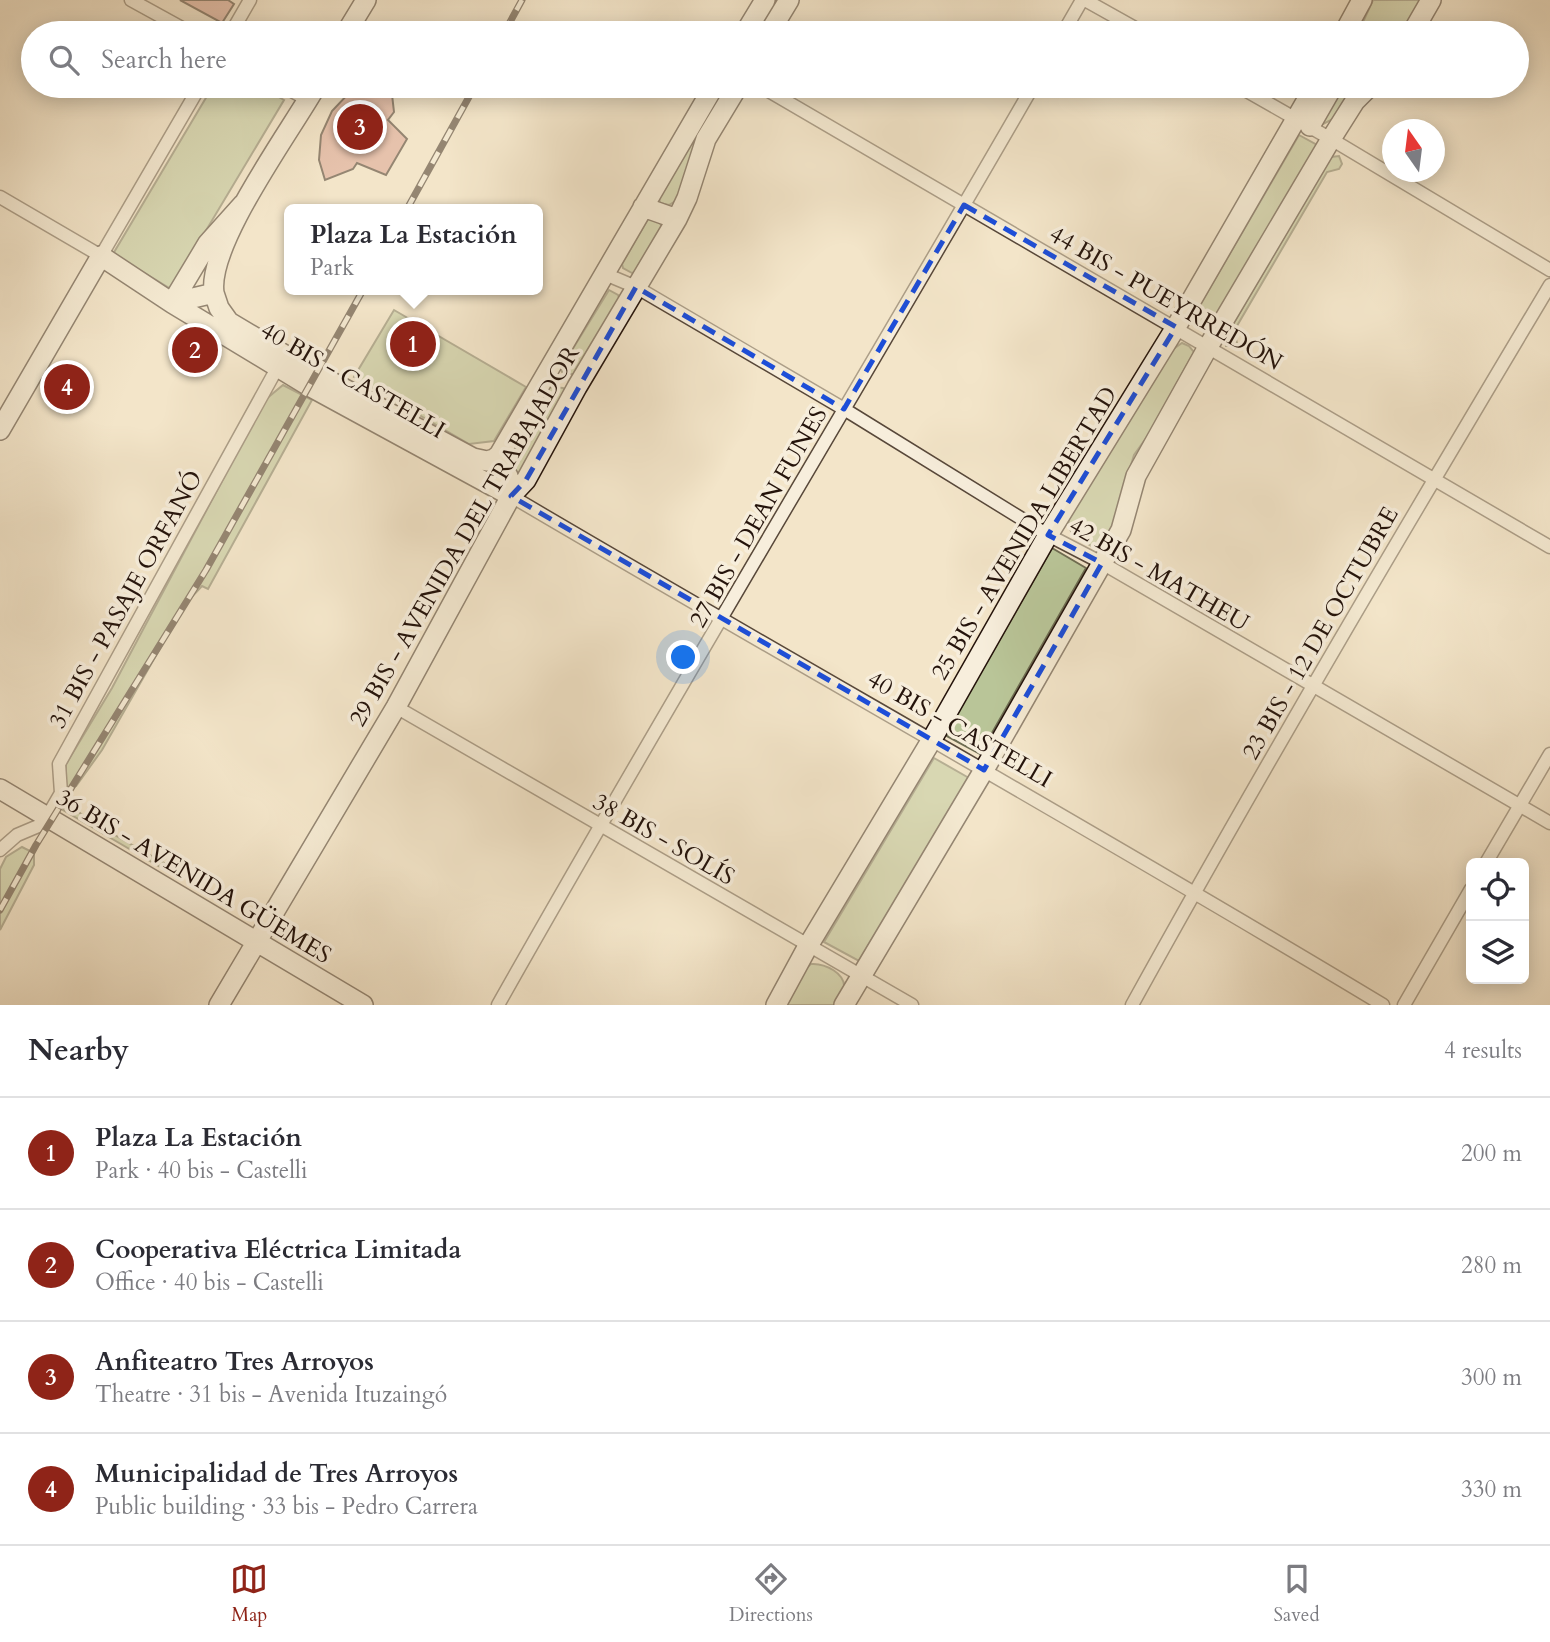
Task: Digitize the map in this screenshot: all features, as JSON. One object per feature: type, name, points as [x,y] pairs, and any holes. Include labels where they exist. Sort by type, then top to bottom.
[{"type":"street","points":[[131,0],[169,21]]},
{"type":"street","points":[[238,21],[250,0]]},
{"type":"street","points":[[353,21],[366,0]]},
{"type":"street","points":[[752,21],[765,0]]},
{"type":"street","points":[[776,21],[789,0]]},
{"type":"street","points":[[1070,21],[1083,0],[1122,21]]},
{"type":"street","points":[[1352,21],[1362,0]]},
{"type":"street","points":[[1419,21],[1432,0]]},
{"type":"street","points":[[0,430],[193,98]]},
{"type":"street","points":[[172,303],[214,293],[212,279],[216,261],[243,204],[309,98]]},
{"type":"street","name":"29 BIS - AVENIDA DEL TRABAJADOR","points":[[494,458],[499,455],[708,98]]},
{"type":"street","name":"29 BIS - AVENIDA DEL TRABAJADOR","points":[[219,1005],[396,707],[511,496],[526,480],[577,387],[677,219],[687,198],[706,139],[731,98]]},
{"type":"street","name":"44 BIS - PUEYRREDÓN","points":[[781,98],[1550,547]]},
{"type":"street","name":"27 BIS - DEAN FUNES","points":[[498,1005],[599,826],[722,621],[1026,98]]},
{"type":"street","points":[[1260,98],[1550,270]]},
{"type":"street","name":"25 BIS - AVENIDA LIBERTAD","points":[[776,1005],[808,946],[931,741],[1048,534],[1303,122],[1311,98]]},
{"type":"street","points":[[1303,122],[1323,98]]},
{"type":"street","points":[[844,1005],[984,770],[1121,530],[1136,476],[1208,347],[1358,98]]},
{"type":"street","name":"40 BIS - CASTELLI","points":[[0,197],[101,256],[172,303],[361,406],[722,621],[1195,891],[1383,1005]]},
{"type":"street","points":[[172,303],[208,243],[243,204]]},
{"type":"street","points":[[643,207],[677,219]]},
{"type":"street","name":"42 BIS - MATHEU","points":[[605,274],[636,287],[844,409],[1048,534],[1550,822]]},
{"type":"street","name":"23 BIS - 12 DE OCTUBRE","points":[[1132,1005],[1313,686],[1550,285]]},
{"type":"street","name":"40 BIS - CASTELLI","points":[[214,293],[219,308],[229,322],[281,361]]},
{"type":"street","name":"31 BIS - PASAJE ORFANÓ","points":[[47,818],[61,793],[59,764],[281,361]]},
{"type":"street","points":[[547,374],[577,387]]},
{"type":"street","name":"40 BIS - CASTELLI","points":[[361,406],[473,458],[487,461],[494,458]]},
{"type":"street","points":[[494,458],[508,477],[511,496]]},
{"type":"street","name":"38 BIS - SOLÍS","points":[[396,707],[912,1005]]},
{"type":"street","points":[[1489,858],[1550,754]]},
{"type":"street","name":"36 BIS - AVENIDA GÜEMES","points":[[0,789],[363,1005]]},
{"type":"street","points":[[0,850],[17,835],[43,824],[47,818]]},
{"type":"street","points":[[1404,1005],[1466,898]]},
{"type":"highlighted area","points":[[964,205],[1176,327],[1048,535],[1102,563],[984,770],[511,496],[526,480],[636,287],[844,409]]},
{"type":"green space","points":[[1373,0],[1422,0],[1411,21],[1363,21]]},
{"type":"green space","points":[[206,98],[284,100],[171,289],[113,254]]},
{"type":"green space","points":[[717,98],[723,98],[677,200],[669,205],[660,203],[659,198]]},
{"type":"green space","points":[[1332,98],[1348,98],[1333,119],[1323,124],[1320,121]]},
{"type":"green space","points":[[1299,135],[1317,145],[1208,333],[1190,322]]},
{"type":"green space","points":[[1339,156],[1342,164],[1339,169],[1327,172],[1234,331],[1237,343],[1235,346],[1226,346],[1225,338],[1331,157]]},
{"type":"green space","points":[[648,219],[659,221],[662,227],[632,273],[623,268],[622,264]]},
{"type":"green space","points":[[609,290],[618,295],[620,300],[576,375],[562,372],[561,368]]},
{"type":"green space","points":[[394,310],[526,387],[494,441],[469,444],[354,377]]},
{"type":"green space","points":[[1182,343],[1194,352],[1149,434],[1134,455],[1113,525],[1104,541],[1093,547],[1072,533],[1069,518],[1172,350]]},
{"type":"green space","points":[[283,385],[312,400],[208,589],[202,586],[186,603],[102,750],[76,786],[66,788],[66,764],[112,688],[265,400]]},
{"type":"green space","points":[[549,387],[565,390],[519,476],[505,460],[515,448]]},
{"type":"green space","points":[[1052,548],[1086,568],[980,754],[945,735]]},
{"type":"green space","points":[[934,758],[969,778],[859,961],[824,942]]},
{"type":"green space","points":[[64,806],[73,807],[88,820],[175,869],[172,874],[63,810]]},
{"type":"green space","points":[[22,847],[34,853],[34,865],[0,930],[0,869],[6,857]]},
{"type":"green space","points":[[811,964],[828,967],[838,974],[844,984],[842,995],[835,1005],[786,1005],[805,969]]},
{"type":"building","points":[[180,0],[228,0],[234,4],[223,21],[218,21]]},
{"type":"building","points":[[344,98],[392,98],[394,112],[388,120],[407,139],[386,175],[357,163],[353,169],[325,180],[319,160],[321,135],[332,111]]},
{"type":"railway","points":[[511,21],[522,0]]},
{"type":"railway","points":[[410,204],[468,98]]},
{"type":"railway","points":[[0,910],[36,845],[206,570],[360,295]]},
{"type":"place","name":"Anfiteatro Tres Arroyos","points":[[360,127]]},
{"type":"place","name":"Plaza La Estación","points":[[413,344]]},
{"type":"place","name":"Cooperativa Eléctrica Limitada","points":[[195,350]]},
{"type":"place","name":"Municipalidad de Tres Arroyos","points":[[67,387]]}]
